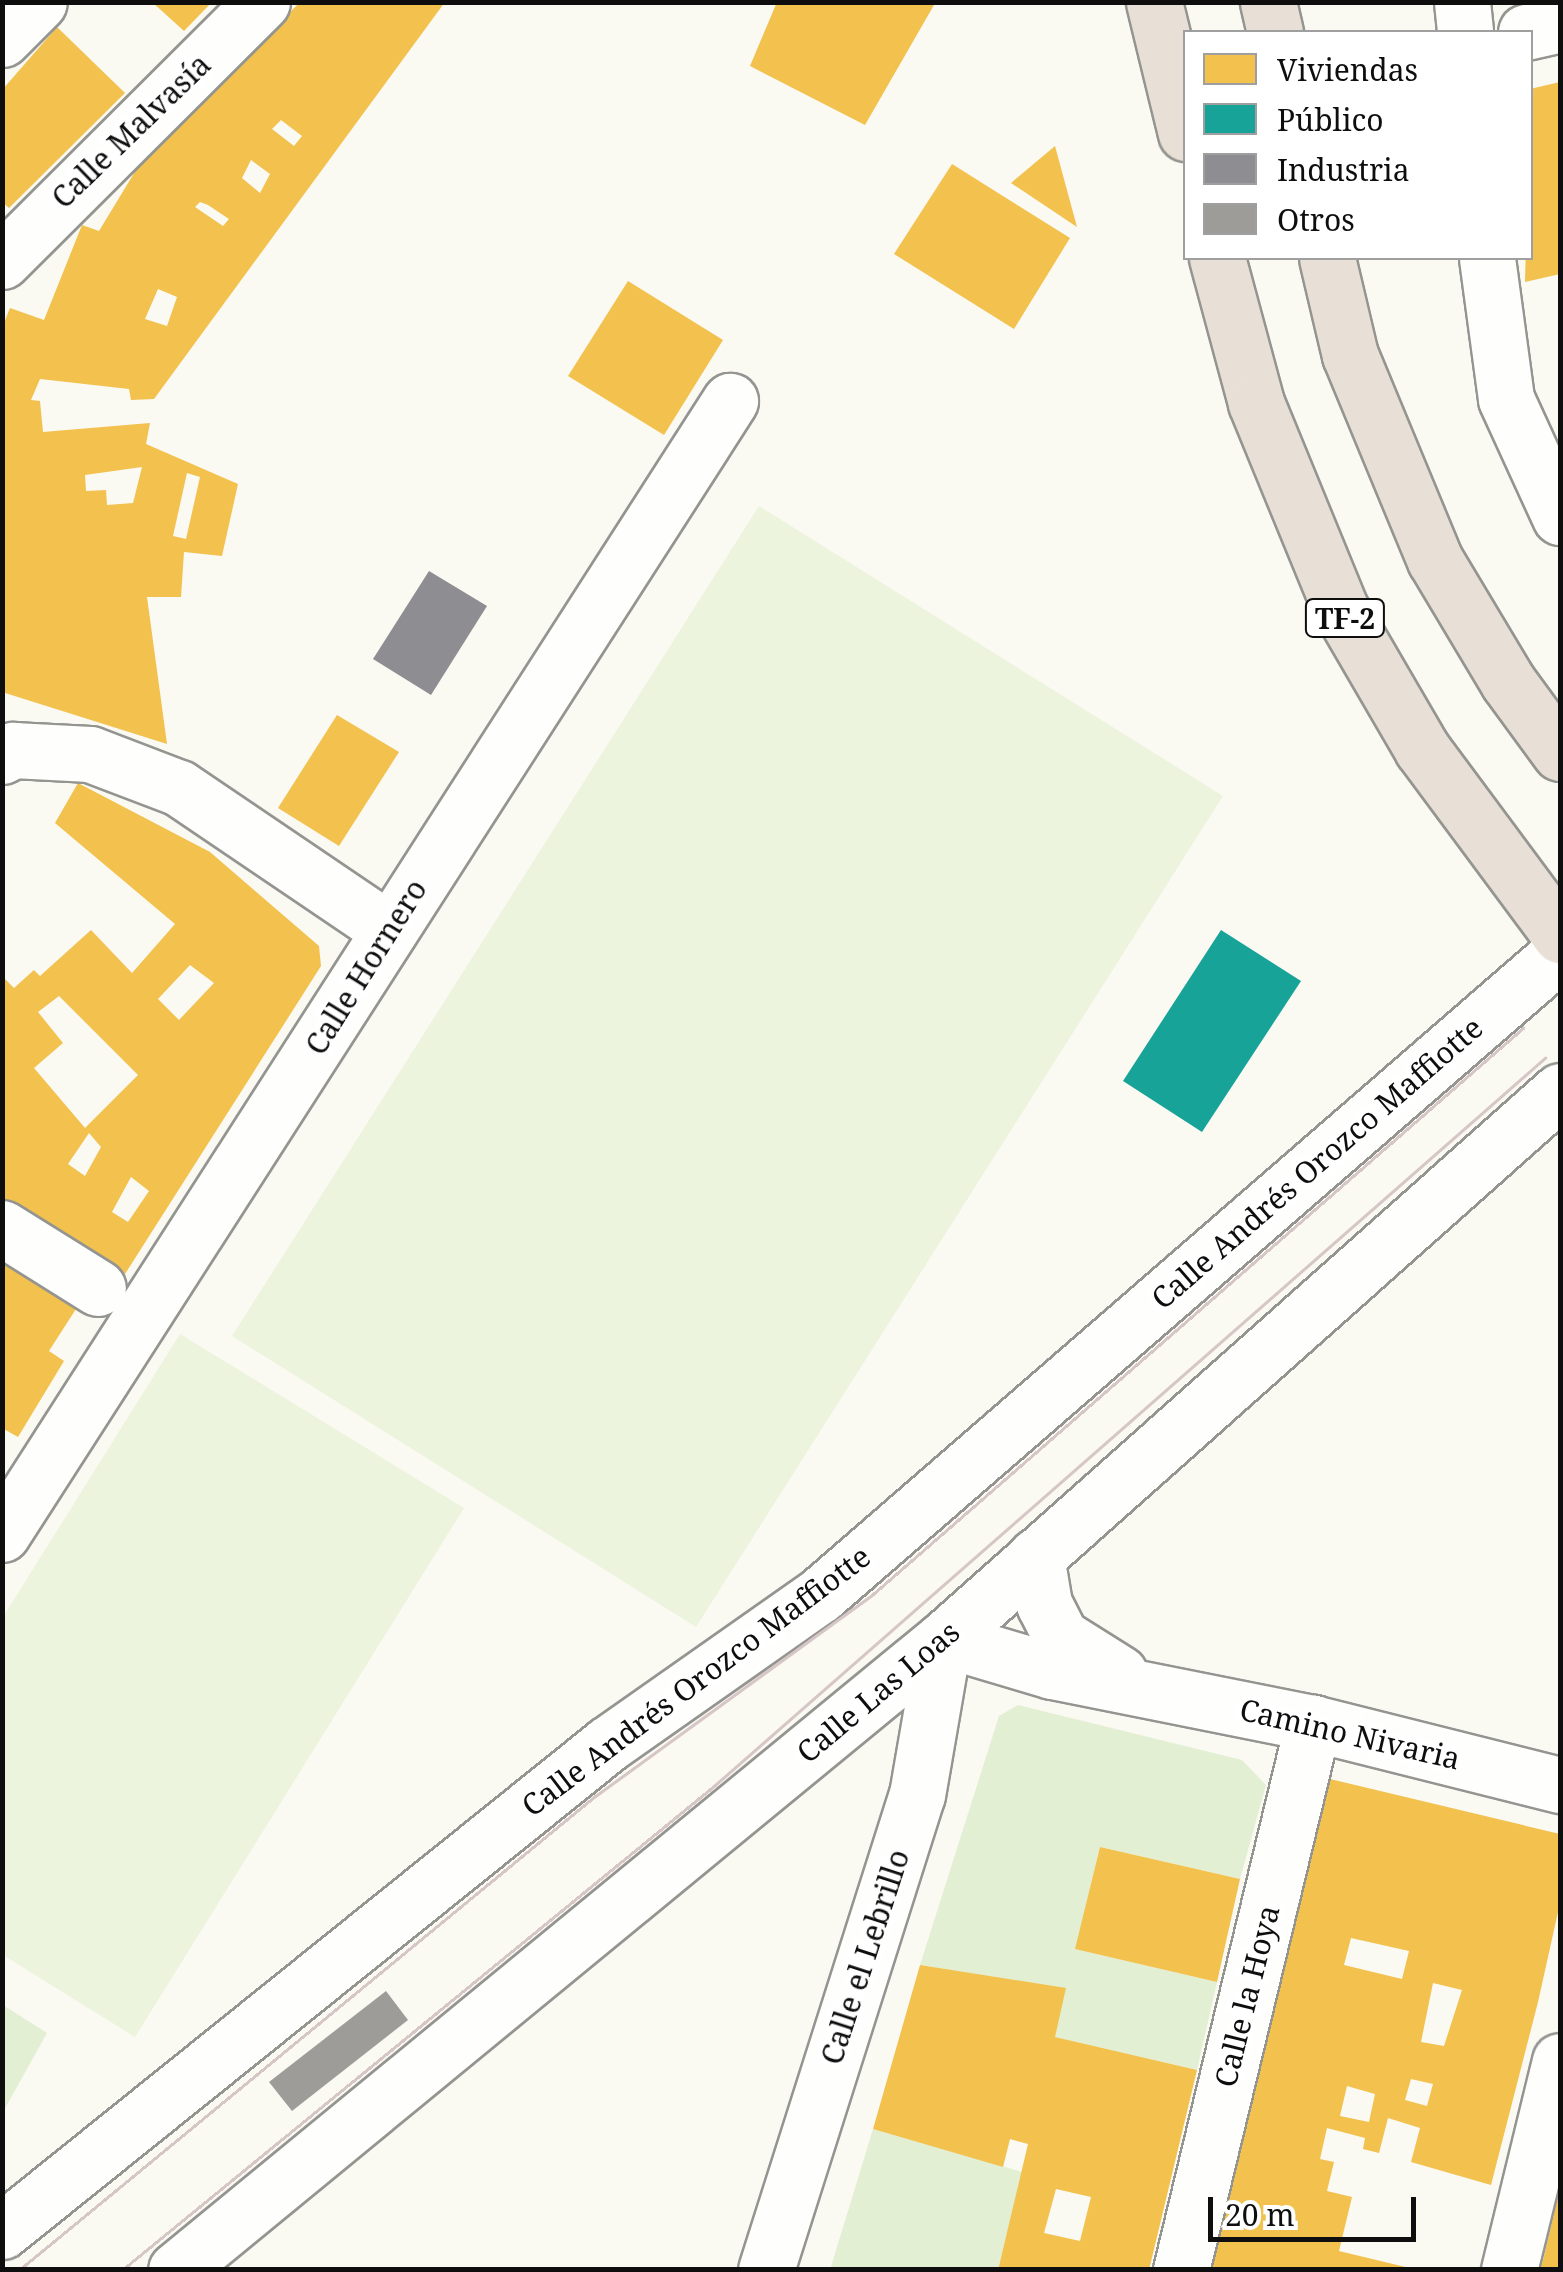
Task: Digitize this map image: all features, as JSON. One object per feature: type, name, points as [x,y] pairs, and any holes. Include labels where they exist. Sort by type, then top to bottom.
[{"type":"highway","points":[[1154,2],[1183,121]]},
{"type":"highway","points":[[1268,2],[1275,30]]},
{"type":"highway","name":"TF-2","points":[[1218,260],[1256,403],[1340,608],[1422,749],[1560,935]]},
{"type":"highway","points":[[1327,260],[1350,355],[1434,560],[1560,754]]},
{"type":"street","points":[[2,39],[39,2]]},
{"type":"street","name":"Calle Malvasía","points":[[4,254],[262,2]]},
{"type":"street","points":[[1462,2],[1465,30]]},
{"type":"street","points":[[1533,30],[1560,24]]},
{"type":"street","points":[[1487,260],[1506,398],[1560,516]]},
{"type":"street","name":"Calle Hornero","points":[[2,1534],[730,401]]},
{"type":"street","points":[[2,756],[14,750],[90,754],[178,788],[389,930]]},
{"type":"street","name":"Calle Andrés Orozco Maffiotte","points":[[2,2231],[608,1744],[820,1595],[1560,953]]},
{"type":"street","name":"Calle Las Loas","points":[[176,2270],[944,1639],[1560,1091]]},
{"type":"street","points":[[2,1228],[98,1288]]},
{"type":"street","name":"Camino Nivaria","points":[[1036,1556],[1044,1604],[1060,1636],[1138,1685]]},
{"type":"street","name":"Camino Nivaria","points":[[944,1639],[1052,1671],[1313,1722],[1560,1785]]},
{"type":"street","name":"Calle el Lebrillo","points":[[766,2270],[917,1795],[944,1639]]},
{"type":"street","name":"Calle la Hoya","points":[[1181,2270],[1313,1722]]},
{"type":"street","points":[[1509,2270],[1560,2060]]},
{"type":"green space","points":[[759,506],[1223,796],[696,1627],[232,1336]]},
{"type":"green space","points":[[180,1334],[464,1508],[135,2037],[3,1955],[3,1617]]},
{"type":"green space","points":[[1018,1705],[1242,1760],[1266,1785],[1240,1879],[1100,1847],[1076,1949],[1217,1982],[1197,2070],[1055,2037],[1005,1979],[920,1965],[999,1716]]},
{"type":"green space","points":[[3,2005],[47,2033],[3,2112]]},
{"type":"green space","points":[[873,2129],[1022,2172],[998,2269],[830,2270]]},
{"type":"building: Viviendas","points":[[152,2],[212,2],[184,31]]},
{"type":"building: Viviendas","points":[[300,2],[445,2],[154,399],[131,400],[129,389],[40,379],[31,400],[40,401],[43,432],[150,423],[146,444],[238,484],[222,556],[184,552],[181,597],[147,597],[167,744],[2,692],[2,328],[10,308],[44,320],[82,225],[99,231],[136,170]],"holes":[[[281,120],[302,136],[294,146],[272,129]],[[251,160],[270,174],[260,193],[242,178]],[[200,202],[229,219],[223,226],[195,207]],[[158,289],[177,297],[167,326],[145,319]],[[142,467],[133,503],[107,505],[106,490],[86,491],[85,475]],[[187,473],[200,477],[186,539],[173,536]]]},
{"type":"building: Viviendas","points":[[777,2],[934,5],[865,125],[750,66]]},
{"type":"building: Viviendas","points":[[57,27],[125,93],[9,208],[2,202],[2,90]]},
{"type":"building: Viviendas","points":[[1560,82],[1560,274],[1525,282],[1526,260],[1533,260],[1533,88]]},
{"type":"building: Viviendas","points":[[1055,146],[1077,227],[1011,183]]},
{"type":"building: Viviendas","points":[[952,164],[1070,238],[1014,329],[894,254]]},
{"type":"building: Viviendas","points":[[628,281],[723,340],[664,435],[568,376]]},
{"type":"building: Viviendas","points":[[337,715],[399,752],[339,846],[278,808]]},
{"type":"building: Viviendas","points":[[78,783],[210,852],[319,946],[321,966],[118,1285],[2,1209],[2,976],[14,988],[34,970],[40,976],[91,930],[132,973],[175,924],[55,823]],"holes":[[[190,965],[214,983],[179,1020],[158,999]],[[59,996],[138,1075],[85,1128],[34,1068],[63,1043],[38,1012]],[[89,1133],[101,1147],[85,1176],[68,1164]],[[131,1177],[149,1191],[128,1222],[112,1212]]]},
{"type":"building: Viviendas","points":[[2,1251],[83,1298],[49,1351],[64,1361],[18,1437],[2,1428]]},
{"type":"building: Viviendas","points":[[1330,1779],[1560,1834],[1560,1903],[1491,2185],[1411,2162],[1420,2128],[1388,2118],[1379,2153],[1363,2149],[1365,2138],[1327,2128],[1320,2159],[1334,2162],[1327,2191],[1352,2197],[1339,2251],[1418,2270],[1211,2270]],"holes":[[[1351,1938],[1409,1951],[1402,1979],[1344,1965]],[[1433,1983],[1462,1990],[1444,2046],[1421,2042]],[[1411,2079],[1433,2084],[1427,2106],[1405,2100]],[[1347,2086],[1375,2094],[1369,2122],[1340,2116]]]},
{"type":"building: Viviendas","points":[[1100,1847],[1240,1879],[1217,1982],[1075,1949]]},
{"type":"building: Viviendas","points":[[920,1965],[1066,1988],[1055,2037],[1197,2070],[1149,2270],[998,2270],[1028,2144],[1010,2139],[1003,2167],[873,2129]],"holes":[[[1056,2189],[1091,2197],[1080,2241],[1044,2233]]]},
{"type":"building: Viviendas","points":[[1559,2193],[1560,2270],[1540,2270],[1543,2260]]},
{"type":"building: Público","points":[[1221,930],[1301,981],[1202,1132],[1123,1081]]},
{"type":"building: Industria","points":[[429,571],[487,606],[431,695],[373,659]]},
{"type":"building: Otros","points":[[386,1991],[408,2020],[292,2111],[269,2082]]},
{"type":"tram line","points":[[19,2270],[594,1797],[872,1595],[1523,1028]]},
{"type":"tram line","points":[[122,2270],[714,1786],[1545,1058]]}]
